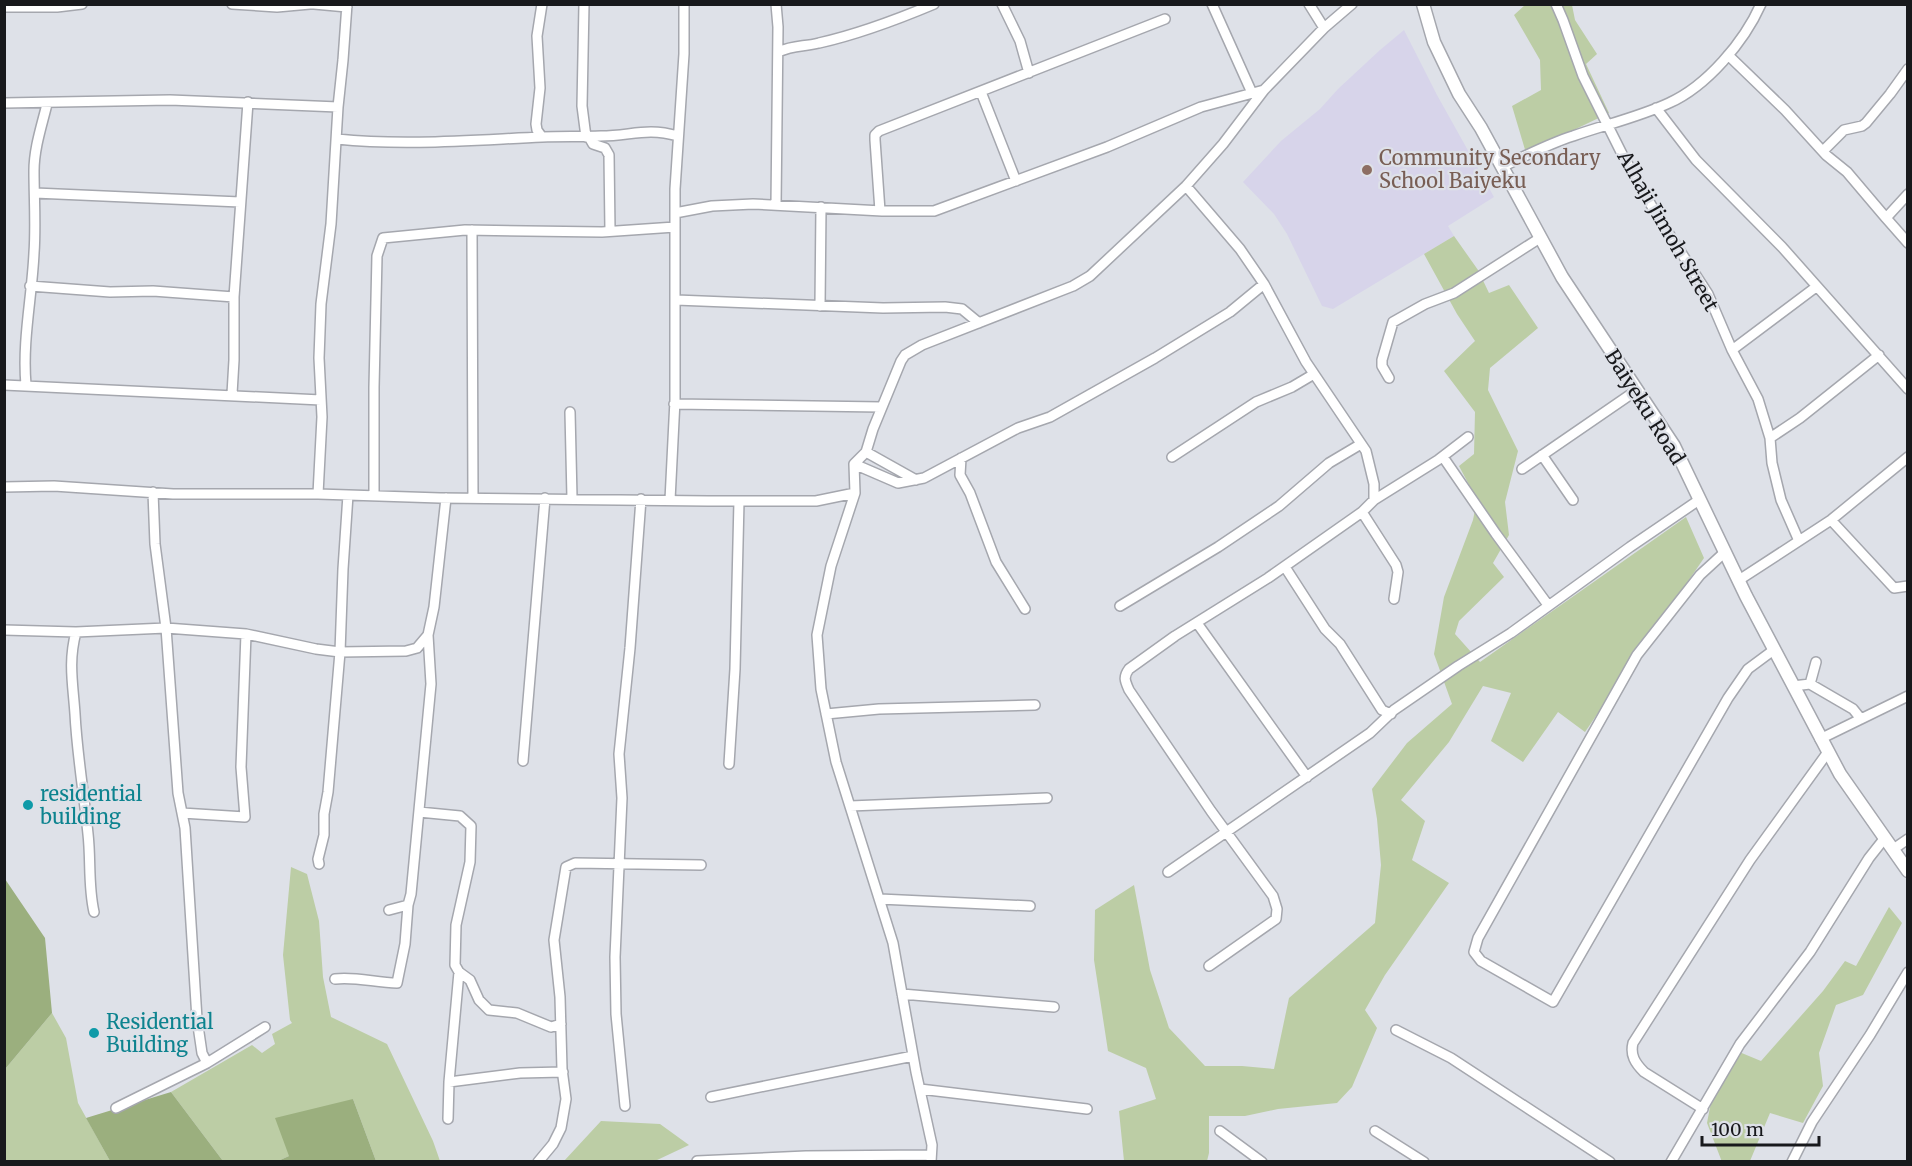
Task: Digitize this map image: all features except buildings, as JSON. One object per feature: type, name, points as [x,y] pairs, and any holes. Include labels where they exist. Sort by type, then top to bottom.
[{"type":"main road","name":"Baiyeku Road","points":[[1423,4],[1434,42],[1445,68],[1562,278],[1674,446],[1820,738],[1840,774],[1908,871]]},
{"type":"street","points":[[4,7],[57,7],[82,4]]},
{"type":"street","points":[[232,4],[277,7],[312,4],[346,6],[331,225],[321,304],[319,358],[322,417],[318,494]]},
{"type":"street","points":[[542,4],[537,36],[540,88],[536,124],[542,137]]},
{"type":"street","points":[[584,4],[582,106],[588,137],[592,144],[605,148],[609,155],[610,231]]},
{"type":"street","points":[[670,500],[676,300],[675,213],[684,54],[684,4]]},
{"type":"street","points":[[776,4],[778,36],[776,205]]},
{"type":"street","points":[[778,52],[791,46],[817,44],[876,28],[934,4]]},
{"type":"street","points":[[1002,4],[1020,41],[1029,73]]},
{"type":"street","points":[[1212,4],[1252,93]]},
{"type":"street","points":[[1309,4],[1324,28]]},
{"type":"street","points":[[697,1161],[806,1156],[931,1158],[932,1145],[893,943],[836,762],[821,689],[817,635],[831,566],[855,493],[854,464],[866,452],[881,407],[905,355],[922,345],[1063,291],[1090,276],[1186,186],[1223,144],[1264,90],[1324,28],[1352,4]]},
{"type":"street","name":"Alhaji Jimoh Street","points":[[1556,4],[1576,61],[1606,124],[1658,217],[1708,294],[1732,350],[1758,399],[1770,438],[1772,464],[1781,500],[1799,541]]},
{"type":"street","points":[[1502,167],[1550,144],[1670,103],[1688,92],[1713,72],[1728,55],[1745,34],[1761,4]]},
{"type":"street","points":[[880,211],[875,135],[879,131],[1165,19]]},
{"type":"street","points":[[778,36],[791,46]]},
{"type":"street","points":[[1728,55],[1785,110],[1823,151],[1847,172],[1908,243]]},
{"type":"street","points":[[1823,151],[1844,130],[1866,123],[1908,69]]},
{"type":"street","points":[[675,213],[712,206],[776,205],[880,211],[934,211],[1107,147],[1201,107],[1264,90]]},
{"type":"street","points":[[981,92],[1016,181]]},
{"type":"street","points":[[1237,96],[1249,109]]},
{"type":"street","points":[[4,103],[170,100],[338,107]]},
{"type":"street","points":[[232,394],[234,297],[248,102]]},
{"type":"street","points":[[26,385],[27,316],[34,255],[36,193],[34,170],[36,150],[47,104]]},
{"type":"street","points":[[1656,108],[1702,166],[1748,211],[1908,389]]},
{"type":"street","points":[[337,139],[441,143],[542,137],[611,136],[649,131],[678,136]]},
{"type":"street","points":[[1186,186],[1240,249],[1264,284],[1314,374],[1361,444],[1369,458],[1374,500]]},
{"type":"street","points":[[36,193],[240,202]]},
{"type":"street","points":[[1887,218],[1908,194]]},
{"type":"street","points":[[820,306],[821,207]]},
{"type":"street","points":[[374,496],[377,255],[383,238],[472,230],[610,231],[675,227]]},
{"type":"street","points":[[472,230],[473,498]]},
{"type":"street","points":[[1389,378],[1382,366],[1382,360],[1393,322],[1425,304],[1454,293],[1540,238]]},
{"type":"street","points":[[854,464],[898,483],[924,478],[1018,428],[1050,417],[1155,358],[1230,312],[1264,284]]},
{"type":"street","points":[[30,286],[234,297]]},
{"type":"street","points":[[1732,350],[1816,287]]},
{"type":"street","points":[[676,300],[883,308],[945,306],[962,309],[979,323]]},
{"type":"street","points":[[1770,438],[1800,418],[1879,355]]},
{"type":"street","points":[[1173,457],[1256,402],[1292,387],[1314,374]]},
{"type":"street","points":[[4,385],[321,400]]},
{"type":"street","points":[[1522,469],[1637,390]]},
{"type":"street","points":[[674,404],[881,407]]},
{"type":"street","points":[[570,412],[572,498]]},
{"type":"street","points":[[1209,966],[1275,920],[1277,915],[1273,896],[1235,842],[1230,830],[1129,690],[1124,677],[1129,669],[1285,567],[1362,512],[1374,500],[1443,457],[1468,437]]},
{"type":"street","points":[[1120,606],[1218,547],[1279,506],[1329,463],[1361,444]]},
{"type":"street","points":[[866,452],[915,480]]},
{"type":"street","points":[[1542,455],[1573,500]]},
{"type":"street","points":[[1443,457],[1548,605]]},
{"type":"street","points":[[1739,580],[1831,520],[1908,457]]},
{"type":"street","points":[[961,458],[960,475],[970,493],[996,562],[1025,609]]},
{"type":"street","points":[[944,467],[960,475]]},
{"type":"street","points":[[4,487],[54,486],[173,494],[739,501],[816,501],[855,493]]},
{"type":"street","points":[[153,492],[155,544],[166,628],[178,793],[185,828],[197,1019],[202,1053],[207,1063]]},
{"type":"street","points":[[319,864],[318,859],[324,835],[324,814],[328,792],[340,652],[348,495]]},
{"type":"street","points":[[335,979],[397,983],[405,944],[411,894],[431,684],[428,635],[434,608],[446,498]]},
{"type":"street","points":[[523,761],[545,498]]},
{"type":"street","points":[[625,1106],[616,1014],[615,957],[622,798],[619,754],[630,648],[641,499]]},
{"type":"street","points":[[1168,872],[1370,733],[1381,722],[1386,712],[1511,633],[1699,500]]},
{"type":"street","points":[[729,764],[735,669],[739,501]]},
{"type":"street","points":[[1362,512],[1396,565],[1398,572],[1394,599]]},
{"type":"street","points":[[1831,520],[1851,539],[1891,586],[1898,589],[1908,586]]},
{"type":"street","points":[[1725,552],[1700,575],[1637,656],[1478,938],[1474,952],[1481,961],[1553,1002],[1728,698],[1748,669],[1775,648]]},
{"type":"street","points":[[1285,567],[1325,629],[1340,644],[1386,712]]},
{"type":"street","points":[[1197,623],[1307,777]]},
{"type":"street","points":[[4,630],[76,632],[166,628],[246,634],[340,652],[406,651],[417,648],[428,635]]},
{"type":"street","points":[[76,632],[71,652],[75,728],[90,854],[91,900],[94,912]]},
{"type":"street","points":[[182,813],[245,817],[241,767],[246,634]]},
{"type":"street","points":[[1810,684],[1816,662]]},
{"type":"street","points":[[1793,686],[1810,684],[1853,709],[1861,719]]},
{"type":"street","points":[[1820,738],[1908,696]]},
{"type":"street","points":[[826,714],[879,709],[1035,705]]},
{"type":"street","points":[[1703,1109],[1636,1065],[1632,1049],[1633,1043],[1750,860],[1828,752]]},
{"type":"street","points":[[850,806],[1047,798]]},
{"type":"street","points":[[419,812],[460,816],[471,826],[470,862],[456,925],[456,965],[459,972],[448,1119]]},
{"type":"street","points":[[1671,1161],[1740,1044],[1810,952],[1869,858],[1888,844],[1908,839]]},
{"type":"street","points":[[538,1161],[553,1144],[561,1128],[566,1099],[554,940],[566,867],[575,863],[701,865]]},
{"type":"street","points":[[880,899],[1030,906]]},
{"type":"street","points":[[389,909],[408,905]]},
{"type":"street","points":[[459,972],[470,980],[478,1000],[489,1010],[517,1013],[551,1028],[561,1024]]},
{"type":"street","points":[[1792,1161],[1812,1122],[1870,1035],[1908,972]]},
{"type":"street","points":[[902,994],[1054,1007]]},
{"type":"street","points":[[116,1108],[207,1063],[265,1027]]},
{"type":"street","points":[[1396,1030],[1451,1058],[1610,1161]]},
{"type":"street","points":[[711,1097],[913,1056]]},
{"type":"street","points":[[449,1082],[520,1073],[563,1072]]},
{"type":"street","points":[[920,1089],[1087,1109]]},
{"type":"street","points":[[1221,1131],[1262,1161]]},
{"type":"street","points":[[1376,1131],[1424,1161]]},
{"type":"shaded area","name":"Community Secondary School Baiyeku","points":[[1404,30],[1494,197],[1448,226],[1454,236],[1333,309],[1322,306],[1287,234],[1274,214],[1243,182],[1281,141],[1320,109],[1338,89]]},
{"type":"green space","points":[[1525,5],[1572,5],[1575,20],[1597,54],[1586,64],[1609,113],[1526,153],[1512,106],[1541,90],[1540,60],[1514,15]]},
{"type":"green space","points":[[1454,236],[1478,270],[1489,293],[1509,285],[1538,328],[1490,368],[1488,390],[1518,451],[1505,502],[1509,535],[1493,563],[1504,577],[1459,621],[1455,634],[1480,662],[1686,517],[1704,558],[1585,732],[1558,712],[1523,762],[1491,741],[1511,693],[1483,686],[1449,742],[1401,800],[1425,821],[1412,860],[1449,883],[1385,975],[1365,1010],[1377,1028],[1352,1087],[1337,1103],[1278,1109],[1245,1116],[1209,1116],[1207,1161],[1124,1161],[1119,1111],[1156,1099],[1146,1068],[1108,1051],[1094,960],[1095,910],[1134,885],[1150,970],[1169,1028],[1205,1066],[1274,1069],[1289,998],[1375,923],[1381,865],[1372,789],[1407,743],[1452,704],[1434,654],[1444,597],[1473,520],[1477,500],[1459,466],[1474,454],[1475,412],[1444,371],[1475,341],[1457,314],[1424,254]]},
{"type":"green space","points":[[291,867],[307,874],[319,921],[323,977],[331,1017],[387,1044],[433,1141],[440,1161],[376,1161],[353,1099],[289,1156],[278,1161],[223,1161],[171,1092],[252,1045],[262,1053],[275,1044],[272,1034],[292,1023],[283,955]]},
{"type":"green space","points":[[5,879],[45,938],[52,1013],[6,1068]]},
{"type":"green space","points":[[1889,907],[1902,923],[1863,995],[1836,1005],[1819,1053],[1823,1086],[1803,1123],[1770,1113],[1750,1161],[1722,1162],[1707,1123],[1715,1081],[1732,1049],[1761,1061],[1823,991],[1845,961],[1856,966]]},
{"type":"green space","points":[[52,1013],[66,1038],[78,1103],[110,1161],[5,1162],[6,1068]]},
{"type":"green space","points":[[171,1092],[223,1161],[110,1161],[86,1118]]},
{"type":"green space","points":[[353,1099],[376,1161],[278,1161],[289,1156],[275,1118]]},
{"type":"green space","points":[[601,1121],[660,1124],[689,1145],[655,1161],[564,1161]]},
{"type":"place","name":"Community Secondary School Baiyeku","points":[[1367,170]]},
{"type":"place","name":"residential building","points":[[28,805]]},
{"type":"place","name":"Residential Building","points":[[94,1033]]}]
